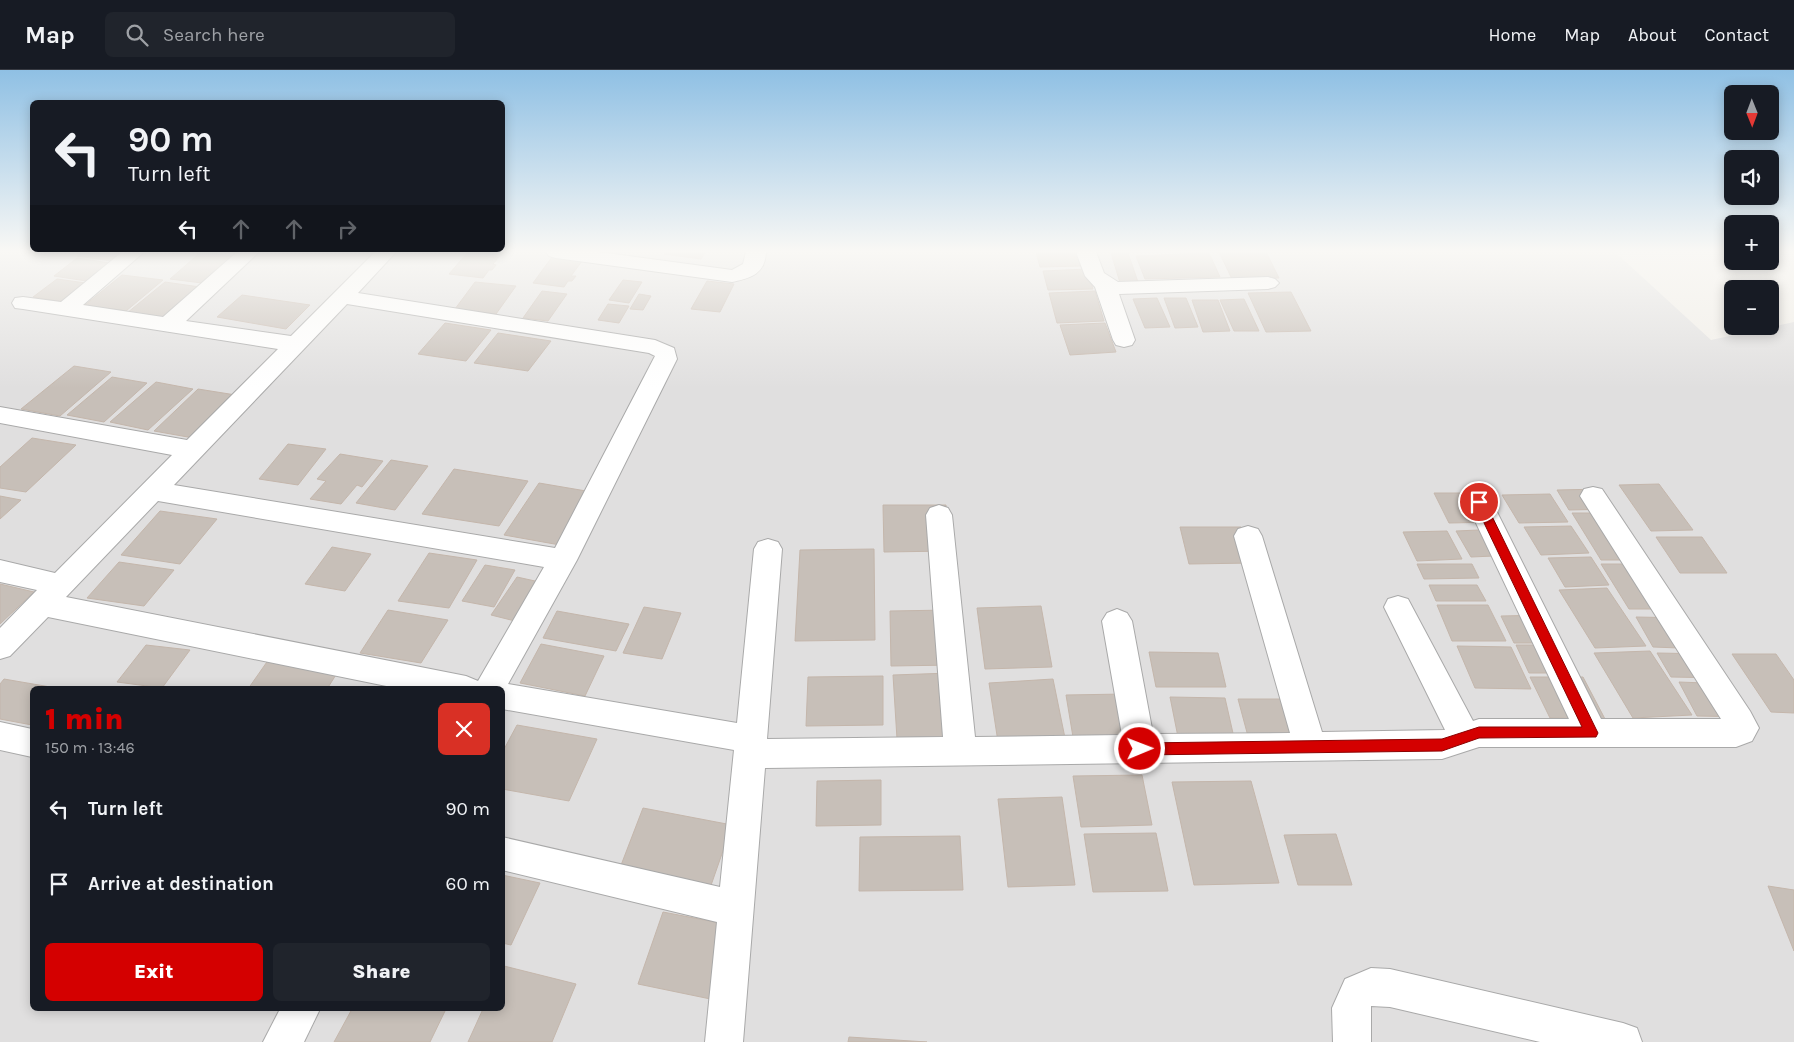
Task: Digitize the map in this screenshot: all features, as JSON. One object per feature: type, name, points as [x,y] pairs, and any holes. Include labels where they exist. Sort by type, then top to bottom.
[{"type":"street","points":[[66,309],[80,297]]},
{"type":"street","points":[[168,325],[199,297]]},
{"type":"street","points":[[0,647],[341,297]]},
{"type":"street","points":[[343,297],[655,346],[666,353],[662,368],[563,560],[490,686]]},
{"type":"street","points":[[1109,297],[1124,340]]},
{"type":"street","points":[[23,303],[295,344]]},
{"type":"street","points":[[0,415],[192,450]]},
{"type":"street","points":[[152,491],[563,560]]},
{"type":"street","points":[[505,697],[750,746],[960,751],[1442,745],[1479,733],[1736,734],[1741,732],[1743,728],[1593,496]]},
{"type":"street","points":[[1479,502],[1592,733]]},
{"type":"street","points":[[939,515],[960,751]]},
{"type":"street","points":[[1248,536],[1310,746]]},
{"type":"street","points":[[724,1042],[768,550]]},
{"type":"street","points":[[0,571],[51,594],[453,686]]},
{"type":"street","points":[[1398,608],[1465,737]]},
{"type":"street","points":[[1117,621],[1140,749]]},
{"type":"street","points":[[0,736],[30,743]]},
{"type":"street","points":[[505,854],[736,909]]},
{"type":"street","points":[[1352,1042],[1351,1008],[1358,992],[1371,987],[1390,988],[1623,1042]]},
{"type":"street","points":[[282,1042],[300,1011]]},
{"type":"shaded area","points":[[0,297],[1664,297],[1711,340],[1734,335],[1779,335],[1779,325],[1794,322],[1794,1042],[0,1042]]},
{"type":"building","points":[[35,297],[76,297],[69,303]]},
{"type":"building","points":[[94,297],[142,297],[126,311],[85,305]]},
{"type":"building","points":[[146,297],[196,297],[171,319],[127,313]]},
{"type":"building","points":[[239,297],[258,297],[310,305],[286,329],[217,317]]},
{"type":"building","points":[[464,297],[508,297],[496,314],[455,309]]},
{"type":"building","points":[[538,297],[565,297],[548,321],[523,318]]},
{"type":"building","points":[[611,297],[632,297],[629,303],[609,300]]},
{"type":"building","points":[[637,297],[650,297],[643,310],[630,309]]},
{"type":"building","points":[[698,297],[727,297],[720,312],[691,309]]},
{"type":"building","points":[[1050,297],[1097,297],[1104,321],[1057,323]]},
{"type":"building","points":[[1250,297],[1294,297],[1311,331],[1266,332]]},
{"type":"building","points":[[1157,298],[1170,327],[1145,328],[1133,299]]},
{"type":"building","points":[[1164,298],[1186,298],[1198,327],[1175,328]]},
{"type":"building","points":[[1244,299],[1259,331],[1234,331],[1220,300]]},
{"type":"building","points":[[1192,300],[1218,300],[1230,331],[1203,332]]},
{"type":"building","points":[[608,304],[629,306],[619,323],[598,320]]},
{"type":"building","points":[[445,323],[491,330],[466,361],[418,354]]},
{"type":"building","points":[[1105,323],[1116,352],[1070,355],[1060,325]]},
{"type":"building","points":[[498,333],[551,341],[528,371],[474,363]]},
{"type":"building","points":[[74,366],[111,372],[60,416],[21,409]]},
{"type":"building","points":[[112,377],[147,383],[104,422],[67,415]]},
{"type":"building","points":[[156,382],[193,389],[148,430],[110,422]]},
{"type":"building","points":[[198,389],[242,396],[199,439],[154,431]]},
{"type":"building","points":[[32,438],[76,445],[26,492],[0,488],[0,467]]},
{"type":"building","points":[[288,444],[326,449],[298,485],[259,479]]},
{"type":"building","points":[[340,454],[383,461],[362,487],[357,485],[341,504],[310,499],[326,481],[317,479]]},
{"type":"building","points":[[391,460],[428,466],[395,510],[356,503]]},
{"type":"building","points":[[454,469],[528,481],[499,526],[422,514]]},
{"type":"building","points":[[539,483],[592,492],[560,545],[504,535]]},
{"type":"building","points":[[1659,484],[1693,530],[1651,531],[1619,485]]},
{"type":"building","points":[[1602,489],[1615,509],[1569,510],[1557,490]]},
{"type":"building","points":[[1434,493],[1483,493],[1499,522],[1449,523]]},
{"type":"building","points":[[1550,494],[1568,522],[1519,523],[1502,495]]},
{"type":"building","points":[[0,496],[21,500],[0,519]]},
{"type":"building","points":[[883,505],[946,505],[949,551],[884,552]]},
{"type":"building","points":[[160,511],[217,519],[180,564],[121,555]]},
{"type":"building","points":[[1572,513],[1618,513],[1648,560],[1601,560]]},
{"type":"building","points":[[1571,526],[1589,553],[1541,555],[1524,527]]},
{"type":"building","points":[[1180,527],[1241,527],[1252,563],[1189,564]]},
{"type":"building","points":[[1501,529],[1517,555],[1471,557],[1456,531]]},
{"type":"building","points":[[1447,531],[1462,559],[1417,561],[1403,532]]},
{"type":"building","points":[[1656,537],[1702,537],[1727,573],[1680,573]]},
{"type":"building","points":[[332,547],[371,554],[345,591],[305,584]]},
{"type":"building","points":[[874,549],[875,640],[795,641],[800,550]]},
{"type":"building","points":[[429,553],[477,560],[449,608],[398,601]]},
{"type":"building","points":[[1591,557],[1609,585],[1565,587],[1548,558]]},
{"type":"building","points":[[119,562],[174,570],[144,606],[87,598]]},
{"type":"building","points":[[1417,564],[1472,564],[1479,578],[1424,579]]},
{"type":"building","points":[[1601,564],[1649,564],[1679,609],[1629,609]]},
{"type":"building","points":[[485,565],[515,570],[494,607],[462,601]]},
{"type":"building","points":[[517,577],[544,583],[519,622],[491,615]]},
{"type":"building","points":[[0,584],[34,592],[0,624]]},
{"type":"building","points":[[1429,585],[1477,585],[1486,601],[1436,601]]},
{"type":"building","points":[[1607,588],[1646,646],[1595,648],[1559,590]]},
{"type":"building","points":[[1437,605],[1488,605],[1506,641],[1452,641]]},
{"type":"building","points":[[1041,606],[1052,667],[985,669],[977,608]]},
{"type":"building","points":[[644,607],[681,613],[662,659],[623,653]]},
{"type":"building","points":[[388,610],[448,620],[421,663],[360,653]]},
{"type":"building","points":[[949,610],[953,665],[891,666],[890,611]]},
{"type":"building","points":[[557,611],[629,624],[616,651],[543,638]]},
{"type":"building","points":[[1547,615],[1561,643],[1514,643],[1501,616]]},
{"type":"building","points":[[1636,617],[1688,618],[1706,649],[1653,647]]},
{"type":"building","points":[[541,644],[604,656],[585,696],[520,683]]},
{"type":"building","points":[[146,645],[190,650],[163,686],[117,682]]},
{"type":"building","points":[[1516,645],[1562,645],[1577,673],[1529,673]]},
{"type":"building","points":[[1457,646],[1511,647],[1531,689],[1475,688]]},
{"type":"building","points":[[1650,651],[1692,715],[1633,718],[1594,653]]},
{"type":"building","points":[[1149,652],[1218,653],[1226,687],[1156,687]]},
{"type":"building","points":[[1657,653],[1709,654],[1723,678],[1671,677]]},
{"type":"building","points":[[1732,654],[1776,654],[1794,680],[1794,713],[1771,712]]},
{"type":"building","points":[[269,659],[339,670],[329,686],[250,686]]},
{"type":"building","points":[[950,673],[956,737],[897,739],[893,675]]},
{"type":"building","points":[[883,676],[883,725],[806,726],[808,677]]},
{"type":"building","points":[[1530,677],[1583,677],[1605,719],[1550,718]]},
{"type":"building","points":[[4,679],[45,686],[30,686],[30,725],[0,719],[0,684]]},
{"type":"building","points":[[1053,679],[1065,738],[998,742],[989,683]]},
{"type":"building","points":[[1679,682],[1730,684],[1750,717],[1697,716]]},
{"type":"building","points":[[1124,694],[1134,742],[1074,743],[1066,695]]},
{"type":"building","points":[[1170,697],[1225,698],[1235,742],[1179,742]]},
{"type":"building","points":[[1238,699],[1305,699],[1318,739],[1249,740]]},
{"type":"building","points":[[517,725],[597,739],[569,801],[505,790],[505,747]]},
{"type":"building","points":[[1142,775],[1152,825],[1081,827],[1073,776]]},
{"type":"building","points":[[881,780],[881,825],[816,826],[817,781]]},
{"type":"building","points":[[1251,781],[1279,883],[1194,885],[1172,782]]},
{"type":"building","points":[[1062,797],[1075,885],[1008,887],[998,799]]},
{"type":"building","points":[[643,808],[732,825],[709,891],[618,873]]},
{"type":"building","points":[[1156,833],[1168,891],[1093,892],[1084,834]]},
{"type":"building","points":[[1336,834],[1352,885],[1298,885],[1284,835]]},
{"type":"building","points":[[960,836],[963,890],[859,891],[860,837]]},
{"type":"building","points":[[505,876],[540,883],[511,945],[505,944]]},
{"type":"building","points":[[1768,886],[1794,890],[1794,951]]},
{"type":"building","points":[[663,912],[746,928],[725,1002],[638,984]]},
{"type":"building","points":[[505,966],[576,984],[552,1042],[468,1042],[482,1011],[505,1011]]},
{"type":"building","points":[[351,1011],[445,1011],[430,1042],[334,1042]]},
{"type":"building","points":[[849,1037],[927,1042],[848,1042]]},
{"type":"route","points":[[1140,749],[1442,745],[1457,742],[1471,734],[1479,733],[1592,733],[1479,502]]}]
